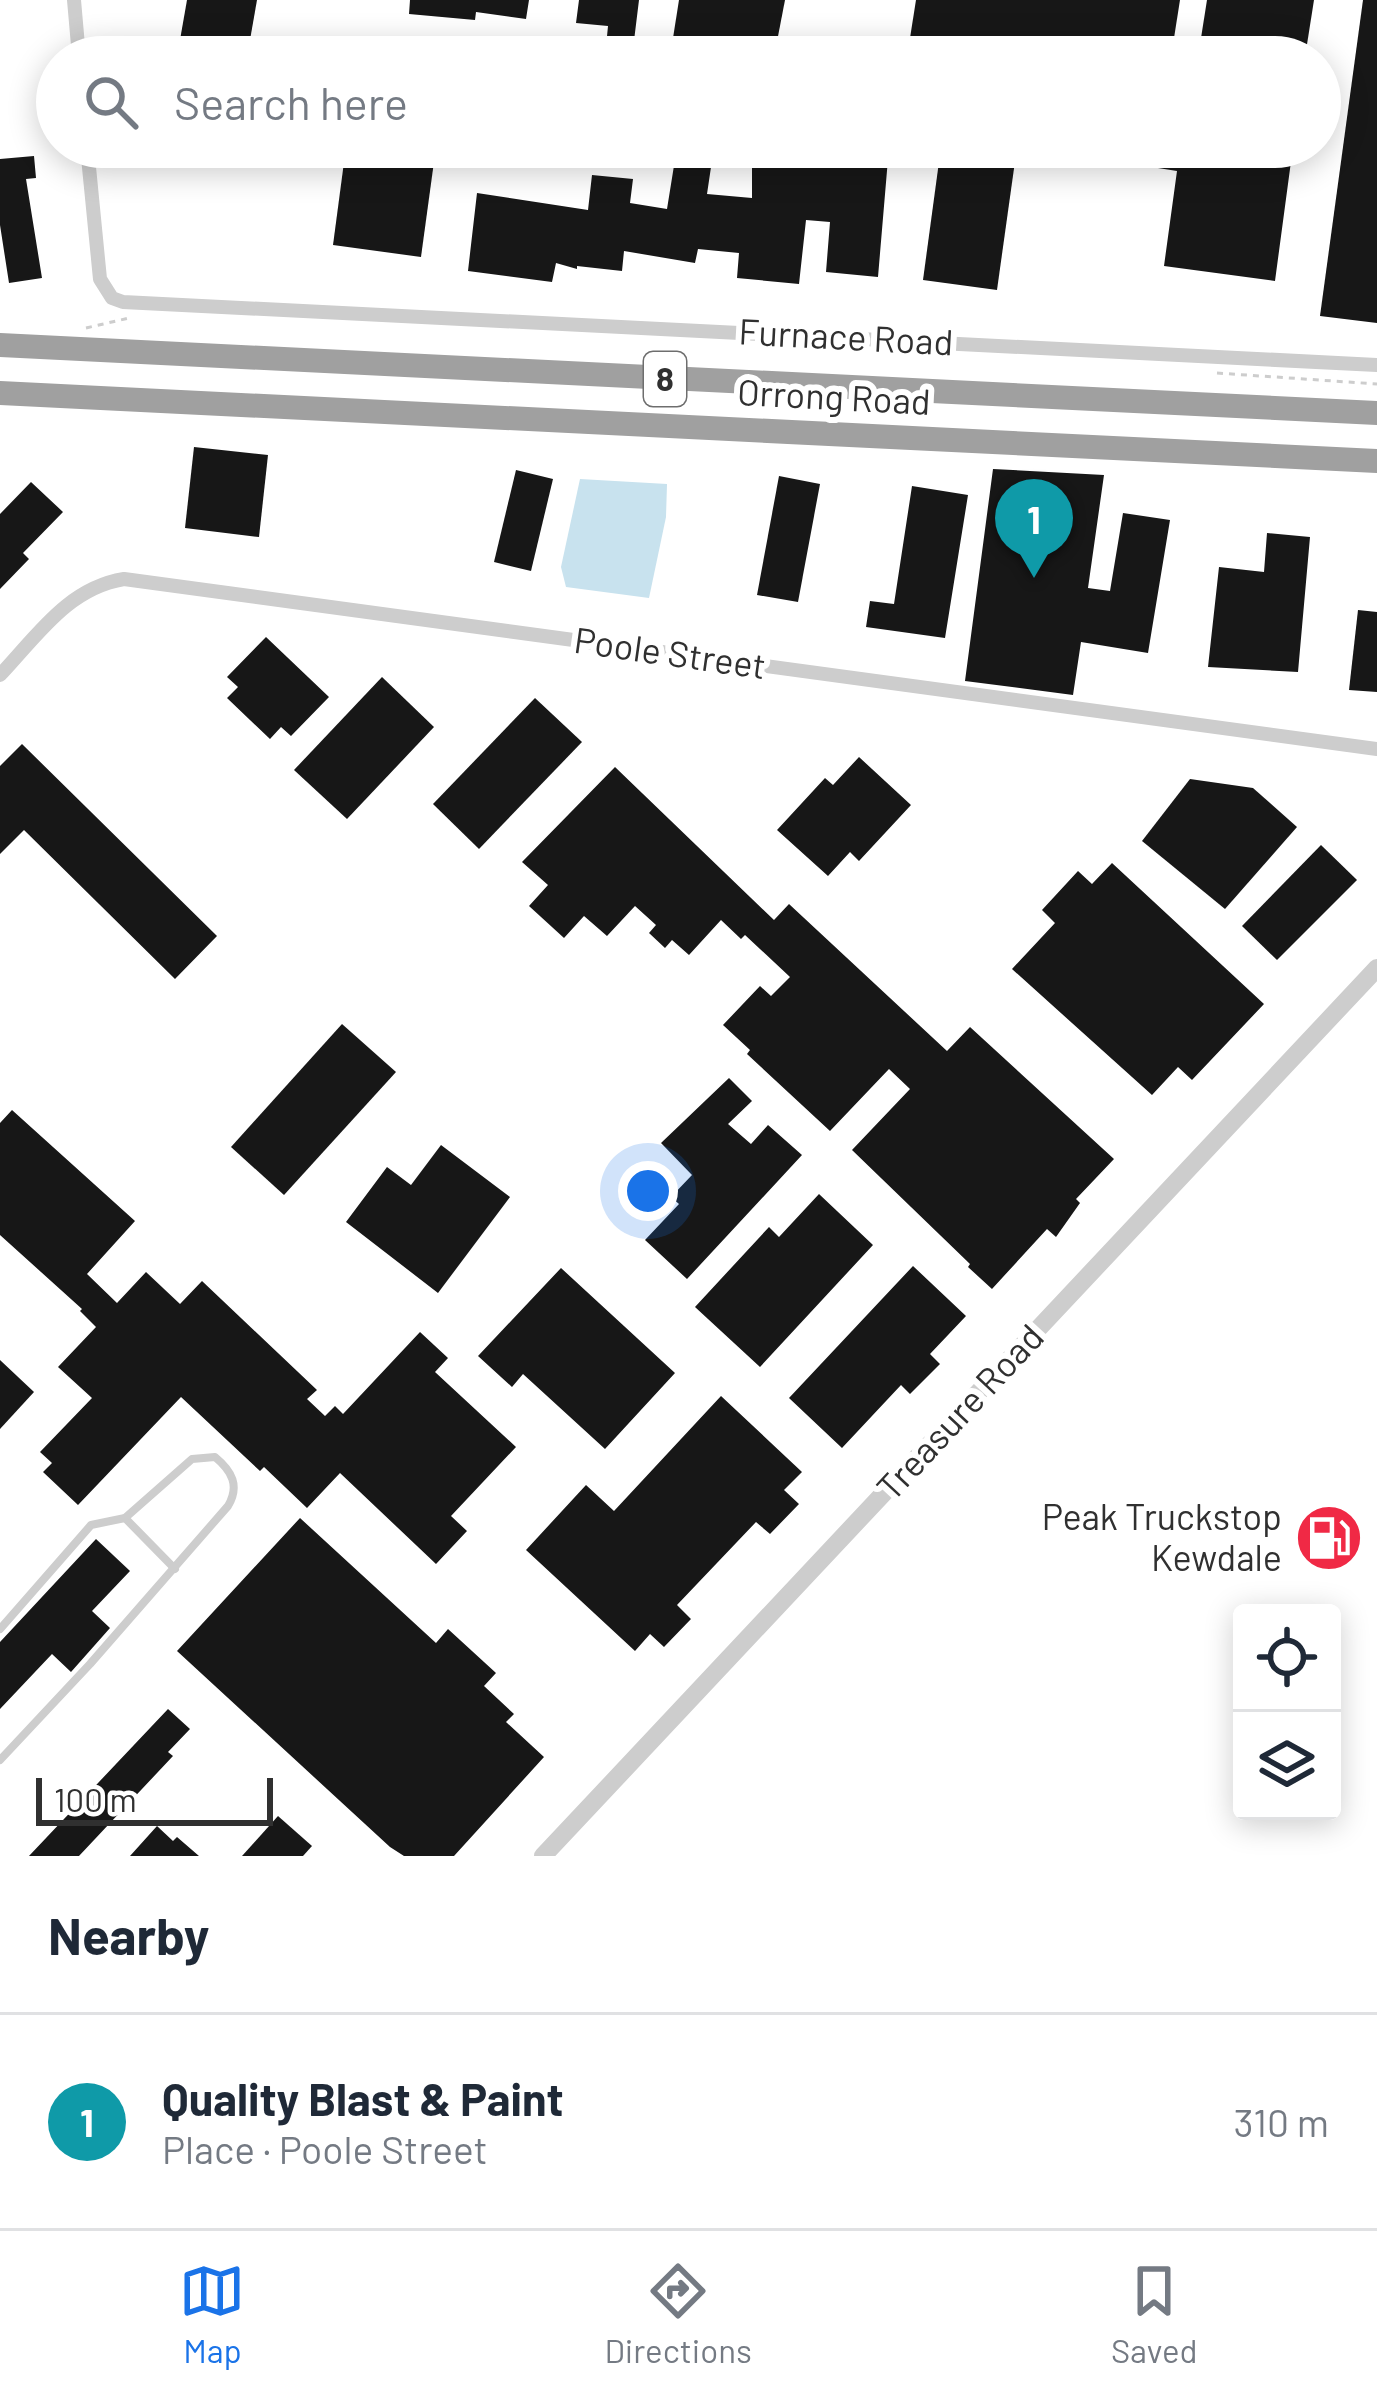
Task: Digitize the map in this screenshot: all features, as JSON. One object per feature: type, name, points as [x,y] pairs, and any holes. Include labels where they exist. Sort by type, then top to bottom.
[{"type":"highway","name":"Orrong Road","points":[[0,345],[1377,413]]},
{"type":"highway","name":"Orrong Road","points":[[0,392],[1377,461]]},
{"type":"street","points":[[74,0],[77,36]]},
{"type":"street","name":"Furnace Road","points":[[89,168],[100,279],[112,298],[123,302],[1377,365]]},
{"type":"street","name":"Poole Street","points":[[0,675],[75,596],[101,583],[124,579],[1377,749]]},
{"type":"street","name":"Treasure Road","points":[[543,1856],[1377,968]]},
{"type":"lane","points":[[0,1629],[80,1534],[97,1522],[124,1518],[192,1460],[215,1457],[232,1475],[233,1497],[175,1569],[0,1760]]},
{"type":"lane","points":[[124,1518],[175,1569]]},
{"type":"path","points":[[71,330],[132,317]]},
{"type":"path","points":[[1211,373],[1377,384]]},
{"type":"water","points":[[580,479],[667,484],[666,517],[649,598],[566,587],[561,567]]},
{"type":"building","points":[[187,0],[257,0],[251,36],[181,36]]},
{"type":"building","points":[[410,0],[529,0],[526,19],[476,12],[475,20],[409,14]]},
{"type":"building","points":[[579,0],[639,0],[635,36],[607,36],[608,26],[576,23]]},
{"type":"building","points":[[679,0],[785,0],[778,36],[673,36]]},
{"type":"building","points":[[916,0],[1180,0],[1174,36],[910,36]]},
{"type":"building","points":[[1207,0],[1314,0],[1308,36],[1201,36]]},
{"type":"building","points":[[1363,0],[1377,0],[1377,323],[1320,316]]},
{"type":"building","points":[[34,156],[36,178],[26,179],[42,278],[9,283],[0,225],[0,159]]},
{"type":"building","points":[[343,168],[433,168],[421,257],[333,245]]},
{"type":"building","points":[[674,168],[711,168],[707,194],[752,198],[752,168],[887,168],[878,277],[826,272],[830,222],[806,220],[799,284],[737,278],[739,253],[698,249],[695,263],[624,251],[622,271],[556,263],[552,282],[468,271],[477,193],[588,210],[592,175],[633,179],[630,203],[667,209]]},
{"type":"building","points":[[938,168],[1014,168],[997,290],[923,280]]},
{"type":"building","points":[[1158,168],[1290,168],[1275,281],[1164,266],[1177,171]]},
{"type":"building","points":[[194,447],[268,455],[259,537],[185,528]]},
{"type":"building","points":[[993,469],[1104,475],[1088,588],[1110,591],[1123,513],[1170,520],[1148,653],[1081,642],[1073,695],[965,681]]},
{"type":"building","points":[[516,470],[553,479],[531,571],[494,562]]},
{"type":"building","points":[[779,476],[820,484],[798,602],[757,595]]},
{"type":"building","points":[[31,482],[63,512],[23,553],[29,559],[0,589],[0,514]]},
{"type":"building","points":[[912,486],[968,495],[945,638],[866,627],[870,601],[894,604]]},
{"type":"building","points":[[1267,533],[1310,537],[1298,672],[1208,667],[1219,567],[1264,572]]},
{"type":"building","points":[[1358,610],[1377,612],[1377,692],[1349,690]]},
{"type":"building","points":[[266,637],[329,697],[291,736],[281,727],[270,739],[227,698],[238,687],[227,677]]},
{"type":"building","points":[[382,677],[434,727],[347,819],[294,770]]},
{"type":"building","points":[[535,698],[582,742],[479,849],[433,804]]},
{"type":"building","points":[[22,744],[217,936],[175,979],[24,830],[0,854],[0,766]]},
{"type":"building","points":[[859,757],[911,805],[859,861],[850,852],[828,876],[777,830],[825,778],[833,785]]},
{"type":"building","points":[[615,767],[774,920],[789,904],[947,1051],[970,1027],[1114,1159],[1076,1199],[1080,1203],[1056,1237],[1047,1229],[992,1289],[852,1150],[910,1089],[889,1069],[830,1131],[747,1054],[750,1050],[723,1025],[760,986],[771,996],[790,977],[745,935],[741,939],[721,920],[689,955],[672,940],[665,948],[649,933],[656,925],[635,906],[607,936],[584,916],[564,938],[529,906],[548,885],[522,862]]},
{"type":"building","points":[[1190,779],[1253,788],[1297,827],[1225,909],[1142,841]]},
{"type":"building","points":[[1321,845],[1357,880],[1277,960],[1242,926]]},
{"type":"building","points":[[1112,863],[1264,1004],[1192,1080],[1178,1067],[1152,1095],[1012,969],[1055,923],[1042,910],[1078,871],[1092,884]]},
{"type":"building","points":[[342,1024],[396,1072],[284,1195],[231,1147]]},
{"type":"building","points":[[729,1078],[752,1101],[728,1124],[751,1144],[768,1125],[802,1155],[687,1279],[645,1240],[679,1204],[671,1197],[692,1175],[661,1143]]},
{"type":"building","points":[[12,1110],[135,1221],[87,1274],[117,1303],[146,1272],[180,1304],[202,1281],[317,1390],[307,1399],[325,1416],[335,1406],[343,1414],[420,1332],[448,1358],[435,1372],[516,1447],[451,1516],[467,1531],[436,1564],[340,1473],[307,1508],[181,1397],[78,1505],[43,1472],[52,1463],[40,1452],[92,1398],[58,1367],[96,1327],[0,1235],[0,1123]]},
{"type":"building","points":[[441,1145],[510,1197],[438,1293],[346,1222],[387,1167],[411,1185]]},
{"type":"building","points":[[819,1194],[873,1245],[760,1367],[695,1307],[769,1227],[779,1237]]},
{"type":"building","points":[[913,1266],[966,1316],[930,1354],[940,1364],[910,1394],[901,1385],[842,1448],[789,1398]]},
{"type":"building","points":[[561,1268],[675,1373],[605,1449],[523,1374],[512,1387],[478,1356]]},
{"type":"building","points":[[0,1360],[34,1392],[0,1429]]},
{"type":"building","points":[[721,1396],[802,1472],[784,1490],[799,1504],[770,1534],[756,1522],[677,1605],[691,1619],[664,1647],[650,1634],[635,1651],[526,1550],[586,1485],[614,1511]]},
{"type":"building","points":[[300,1518],[436,1643],[448,1629],[496,1673],[484,1686],[514,1714],[506,1722],[544,1757],[454,1856],[404,1856],[390,1847],[177,1651]]},
{"type":"building","points":[[96,1539],[130,1571],[92,1611],[110,1628],[71,1672],[52,1654],[0,1709],[0,1642]]},
{"type":"building","points":[[168,1709],[190,1729],[168,1752],[173,1756],[79,1856],[29,1856]]},
{"type":"building","points":[[278,1816],[312,1846],[303,1856],[242,1856]]},
{"type":"building","points":[[157,1826],[173,1841],[177,1837],[199,1856],[130,1856]]},
{"type":"place","name":"Quality Blast & Paint","points":[[1034,578]]},
{"type":"place","name":"Peak Truckstop Kewdale","points":[[1329,1538]]}]
